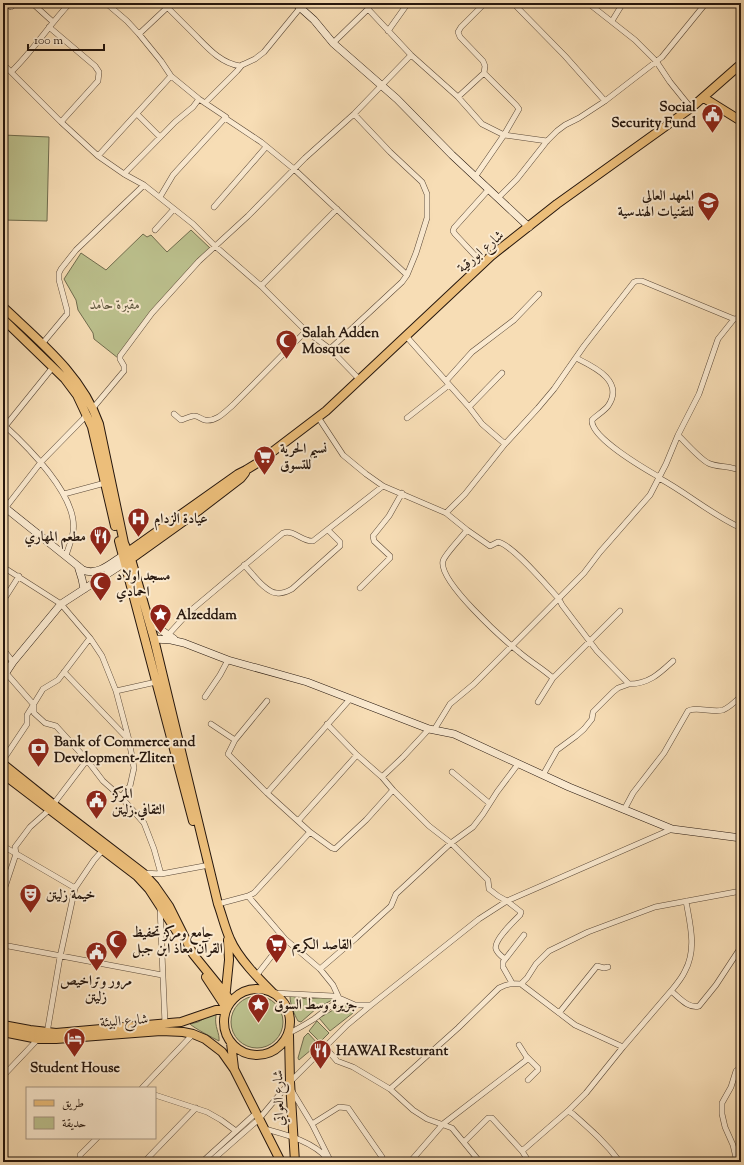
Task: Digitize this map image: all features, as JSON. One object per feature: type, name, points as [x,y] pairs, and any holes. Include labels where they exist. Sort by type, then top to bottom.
[{"type":"main road","name":"شارع ابورقية","points":[[126,557],[198,511],[241,478],[246,470],[318,417],[360,380],[483,264],[557,204],[704,98],[741,64]]},
{"type":"main road","points":[[704,98],[741,121]]},
{"type":"main road","points":[[3,307],[75,378],[94,408],[99,424],[126,557],[154,639],[218,904],[234,948],[256,976],[286,1006],[289,1015],[289,1033],[284,1042],[278,1048],[269,1053],[260,1056],[250,1055],[233,1047],[217,1048]]},
{"type":"main road","points":[[3,319],[53,367],[75,391],[92,427],[105,483],[126,557],[145,641],[204,866],[229,945],[229,965],[225,994],[228,1007]]},
{"type":"main road","points":[[145,641],[154,639]]},
{"type":"main road","points":[[3,764],[102,851],[137,876],[160,906],[228,1007]]},
{"type":"main road","points":[[3,774],[143,873],[155,886],[169,906],[193,954],[225,994]]},
{"type":"main road","points":[[273,993],[255,989],[246,991],[237,996],[228,1007],[224,1024],[225,1031],[233,1047],[234,1069],[281,1162]]},
{"type":"main road","name":"شارع البيئة","points":[[3,1025],[47,1033],[165,1024],[193,1019],[228,1007]]},
{"type":"main road","name":"شارع البيئة","points":[[3,1032],[38,1039],[56,1039],[161,1030],[184,1032],[205,1039],[222,1052],[234,1069]]},
{"type":"main road","name":"شارع العواتي","points":[[289,1033],[292,1137],[295,1162]]},
{"type":"street","points":[[5,3],[11,7],[16,3]]},
{"type":"street","points":[[32,3],[51,24],[95,66],[99,72],[98,81],[61,122]]},
{"type":"street","points":[[11,72],[23,61],[51,24],[70,3]]},
{"type":"street","points":[[106,3],[127,21],[139,34],[171,76],[199,99],[226,117],[225,118],[294,169],[406,275]]},
{"type":"street","points":[[139,34],[172,3]]},
{"type":"street","points":[[332,43],[368,9],[372,3]]},
{"type":"street","points":[[388,31],[408,3]]},
{"type":"street","points":[[458,97],[484,73],[485,66],[483,62],[460,37],[458,32],[461,27],[485,3]]},
{"type":"street","points":[[512,3],[565,56],[605,101]]},
{"type":"street","points":[[588,3],[612,21],[656,61],[670,82],[691,108]]},
{"type":"street","points":[[612,21],[623,3]]},
{"type":"street","points":[[498,198],[518,179],[547,142],[565,125],[579,118],[605,101],[667,52],[706,3]]},
{"type":"street","points":[[205,103],[242,65],[255,59],[264,52],[298,5],[314,20],[332,43],[382,86],[475,177],[529,226]]},
{"type":"street","points":[[167,7],[206,47],[231,63],[235,65],[242,65]]},
{"type":"street","points":[[368,9],[411,56],[458,97],[482,124],[504,135],[547,142]]},
{"type":"street","points":[[94,408],[124,371],[120,357],[146,322],[182,280],[294,169],[354,114],[411,56]]},
{"type":"street","points":[[3,64],[61,122],[98,156],[124,174],[144,185],[193,224],[215,246],[261,286],[306,331],[330,349],[360,380]]},
{"type":"street","points":[[475,177],[519,110],[516,105],[484,73]]},
{"type":"street","points":[[98,156],[171,76]]},
{"type":"street","points":[[124,174],[193,107],[199,99]]},
{"type":"street","points":[[137,114],[160,138]]},
{"type":"street","points":[[330,349],[402,282],[416,253],[427,218],[427,194],[422,182],[354,114]]},
{"type":"street","points":[[160,197],[173,175],[225,118]]},
{"type":"street","points":[[214,207],[266,147]]},
{"type":"street","points":[[42,344],[66,314],[67,310],[58,277],[61,269],[76,250],[144,185]]},
{"type":"street","points":[[483,264],[453,231],[489,189]]},
{"type":"street","points":[[155,230],[174,209]]},
{"type":"street","points":[[261,286],[337,209]]},
{"type":"street","points":[[446,513],[465,494],[505,444],[542,403],[634,282],[642,281],[734,319],[741,318]]},
{"type":"street","points":[[407,418],[447,383],[472,352],[514,320],[539,294]]},
{"type":"street","points":[[382,777],[432,729],[450,704],[474,684],[513,646],[584,573],[600,552],[650,495],[699,394],[718,339],[734,319]]},
{"type":"street","points":[[174,414],[180,420],[192,416],[207,420],[220,416],[234,405],[306,331]]},
{"type":"street","points":[[406,336],[469,407],[482,424],[505,444]]},
{"type":"street","points":[[576,358],[599,371],[611,383],[613,388],[612,399],[607,407],[592,420],[593,428],[617,451],[716,515],[741,528]]},
{"type":"street","points":[[53,367],[4,426],[41,462],[64,494],[71,511],[73,532],[66,556]]},
{"type":"street","points":[[469,407],[502,372]]},
{"type":"street","points":[[4,508],[41,462],[87,415]]},
{"type":"street","points":[[318,417],[343,455],[383,486],[446,513],[490,546],[498,542],[504,544],[534,571],[559,599],[597,651],[630,684]]},
{"type":"street","points":[[678,435],[706,462],[714,465],[732,467],[741,471]]},
{"type":"street","points":[[64,494],[105,483]]},
{"type":"street","points":[[168,635],[189,612],[283,533],[289,532],[310,541],[316,539],[383,486]]},
{"type":"street","points":[[360,588],[390,558],[390,556],[374,540],[373,536],[389,516],[402,493]]},
{"type":"street","name":"شارع ابورقية","points":[[4,508],[87,572],[97,571],[126,557]]},
{"type":"street","points":[[244,565],[270,591],[278,594],[292,589],[340,546],[340,542],[328,530]]},
{"type":"street","points":[[467,530],[445,556],[443,566],[448,577],[460,595],[485,621],[553,678]]},
{"type":"street","name":"شارع ابورقية","points":[[4,675],[61,604],[98,580],[126,557]]},
{"type":"street","points":[[78,565],[84,589]]},
{"type":"street","points":[[3,567],[61,604],[90,638],[102,656],[116,691],[129,740],[134,772],[130,786],[122,797]]},
{"type":"street","points":[[3,601],[19,576]]},
{"type":"street","points":[[538,702],[553,678],[620,611]]},
{"type":"street","points":[[148,618],[168,635],[178,641],[228,660],[307,682],[432,729],[454,734],[543,775],[672,829],[741,838]]},
{"type":"street","points":[[3,760],[27,724],[27,716],[44,689],[58,680],[90,638]]},
{"type":"street","points":[[154,639],[178,641]]},
{"type":"street","points":[[3,649],[13,662]]},
{"type":"street","points":[[205,697],[228,660]]},
{"type":"street","points":[[543,775],[557,750],[584,729],[592,719],[593,712],[613,692],[618,688],[630,684],[649,681],[673,661]]},
{"type":"street","points":[[64,672],[129,740]]},
{"type":"street","points":[[4,675],[34,705],[34,713],[45,723],[56,726],[88,760],[103,781],[122,797],[144,823],[154,849],[160,874]]},
{"type":"street","points":[[116,691],[156,682]]},
{"type":"street","points":[[624,810],[633,793],[664,753],[688,711],[692,709],[722,710],[741,696]]},
{"type":"street","points":[[267,793],[350,699]]},
{"type":"street","points":[[267,702],[236,740],[228,752],[228,755],[310,832],[332,848],[335,849],[366,820],[393,790]]},
{"type":"street","points":[[210,724],[236,740]]},
{"type":"street","points":[[327,724],[356,755],[382,777],[393,790],[430,826],[451,843],[488,880],[489,889],[521,913],[496,942],[496,951],[505,958]]},
{"type":"street","points":[[298,821],[356,755]]},
{"type":"street","points":[[3,893],[16,854],[15,847],[30,827],[51,807],[88,760]]},
{"type":"street","points":[[320,969],[391,906],[396,894],[451,843],[473,827],[518,764]]},
{"type":"street","points":[[452,772],[489,803]]},
{"type":"street","points":[[210,1162],[290,1086],[347,1025],[479,919],[507,901],[672,829]]},
{"type":"street","points":[[218,904],[248,896],[259,889],[310,832]]},
{"type":"street","points":[[3,846],[75,888]]},
{"type":"street","points":[[47,1033],[60,957],[75,888],[102,851]]},
{"type":"street","points":[[143,873],[160,874],[204,866]]},
{"type":"street","points":[[521,984],[543,956],[570,940],[613,922],[655,907],[741,890]]},
{"type":"street","points":[[248,896],[286,939],[320,969],[332,985],[339,998]]},
{"type":"street","points":[[522,1151],[568,1111],[586,1093],[685,972],[691,955],[692,937],[686,901]]},
{"type":"street","points":[[160,906],[165,1024]]},
{"type":"street","points":[[512,983],[503,967],[503,962],[524,935]]},
{"type":"street","points":[[256,976],[286,939]]},
{"type":"street","points":[[3,945],[60,957],[162,975]]},
{"type":"street","points":[[671,991],[692,1007],[699,1006],[716,985],[741,947]]},
{"type":"street","points":[[559,1013],[597,966],[600,968],[608,967]]},
{"type":"street","points":[[390,1089],[458,1028],[499,988],[512,983],[521,984],[575,1025],[623,1047]]},
{"type":"street","points":[[273,993],[333,996],[360,1005],[371,1005]]},
{"type":"street","points":[[289,1033],[302,1026],[329,1007],[345,1001]]},
{"type":"street","points":[[143,1087],[193,1034]]},
{"type":"street","points":[[3,1076],[38,1039]]},
{"type":"street","points":[[519,1045],[527,1058],[538,1068],[538,1070],[528,1080]]},
{"type":"street","points":[[325,1047],[337,1061],[353,1067],[390,1089],[413,1110],[427,1119],[452,1128],[480,1162]]},
{"type":"street","points":[[410,1162],[443,1124],[527,1058]]},
{"type":"street","points":[[737,1162],[733,1145],[725,1127],[722,1114],[722,1103],[731,1087],[736,1071],[741,1067]]},
{"type":"street","points":[[290,1086],[312,1124],[330,1162]]},
{"type":"street","points":[[156,1095],[196,1108],[221,1120],[236,1131]]},
{"type":"street","points":[[312,1124],[339,1107],[348,1108],[382,1157]]},
{"type":"street","points":[[144,1162],[196,1108]]},
{"type":"street","points":[[568,1111],[600,1138],[611,1149],[620,1162]]},
{"type":"street","points":[[202,1162],[236,1131],[258,1116]]},
{"type":"street","points":[[464,1142],[488,1118],[492,1118],[522,1151],[529,1162]]},
{"type":"street","points":[[265,1129],[292,1137],[314,1147],[330,1162]]},
{"type":"street","points":[[80,1162],[80,1155],[95,1139]]},
{"type":"green space","points":[[3,135],[49,137],[47,221],[3,220]]},
{"type":"green space","name":"مقبرة حامد","points":[[191,230],[211,249],[154,310],[118,358],[94,339],[93,333],[78,310],[76,300],[64,279],[81,253],[106,270],[143,234],[147,237],[151,235],[167,252]]},
{"type":"green space","points":[[252,996],[262,996],[271,1000],[279,1008],[283,1017],[283,1027],[279,1036],[271,1044],[262,1048],[252,1048],[243,1044],[235,1036],[231,1027],[231,1017],[235,1008],[243,1000]]},
{"type":"green space","points":[[290,996],[307,999],[334,996],[334,999],[317,1008],[301,1022],[298,1021],[294,1012]]},
{"type":"green space","points":[[345,1005],[353,1013],[330,1031],[319,1018]]},
{"type":"green space","points":[[214,1013],[216,1015],[219,1041],[190,1024],[198,1022]]},
{"type":"green space","points":[[317,1021],[329,1033],[320,1042],[309,1031]]},
{"type":"green space","points":[[308,1033],[318,1044],[299,1060],[298,1058],[304,1037]]},
{"type":"place","name":"Social Security Fund","points":[[712,134]]},
{"type":"place","name":"المعهد العالي للتقنيات الهندسية","points":[[709,222]]},
{"type":"place","name":"Salah Adden Mosque","points":[[287,360]]},
{"type":"place","name":"نسيم الحرية للتسوق","points":[[264,476]]},
{"type":"place","name":"عيادة الزدام","points":[[139,538]]},
{"type":"place","name":"مطعم المهاري","points":[[101,556]]},
{"type":"place","name":"مسجد اولاد احمادي","points":[[101,602]]},
{"type":"place","name":"Alzeddam","points":[[160,634]]},
{"type":"place","name":"Bank of Commerce and Development-Zliten","points":[[38,768]]},
{"type":"place","name":"المركز الثقافي.زليتن","points":[[97,820]]},
{"type":"place","name":"خيمة زليتن","points":[[31,914]]},
{"type":"place","name":"جامع ومركز تحفيظ القرآن معاذ ابن جبل","points":[[117,960]]},
{"type":"place","name":"القاصد الكريم","points":[[276,964]]},
{"type":"place","name":"مرور وتراخيص زليتن","points":[[96,972]]},
{"type":"place","name":"جزيرة وسط السوق","points":[[259,1024]]},
{"type":"place","name":"Student House","points":[[75,1058]]},
{"type":"place","name":"HAWAI Resturant","points":[[320,1070]]}]
